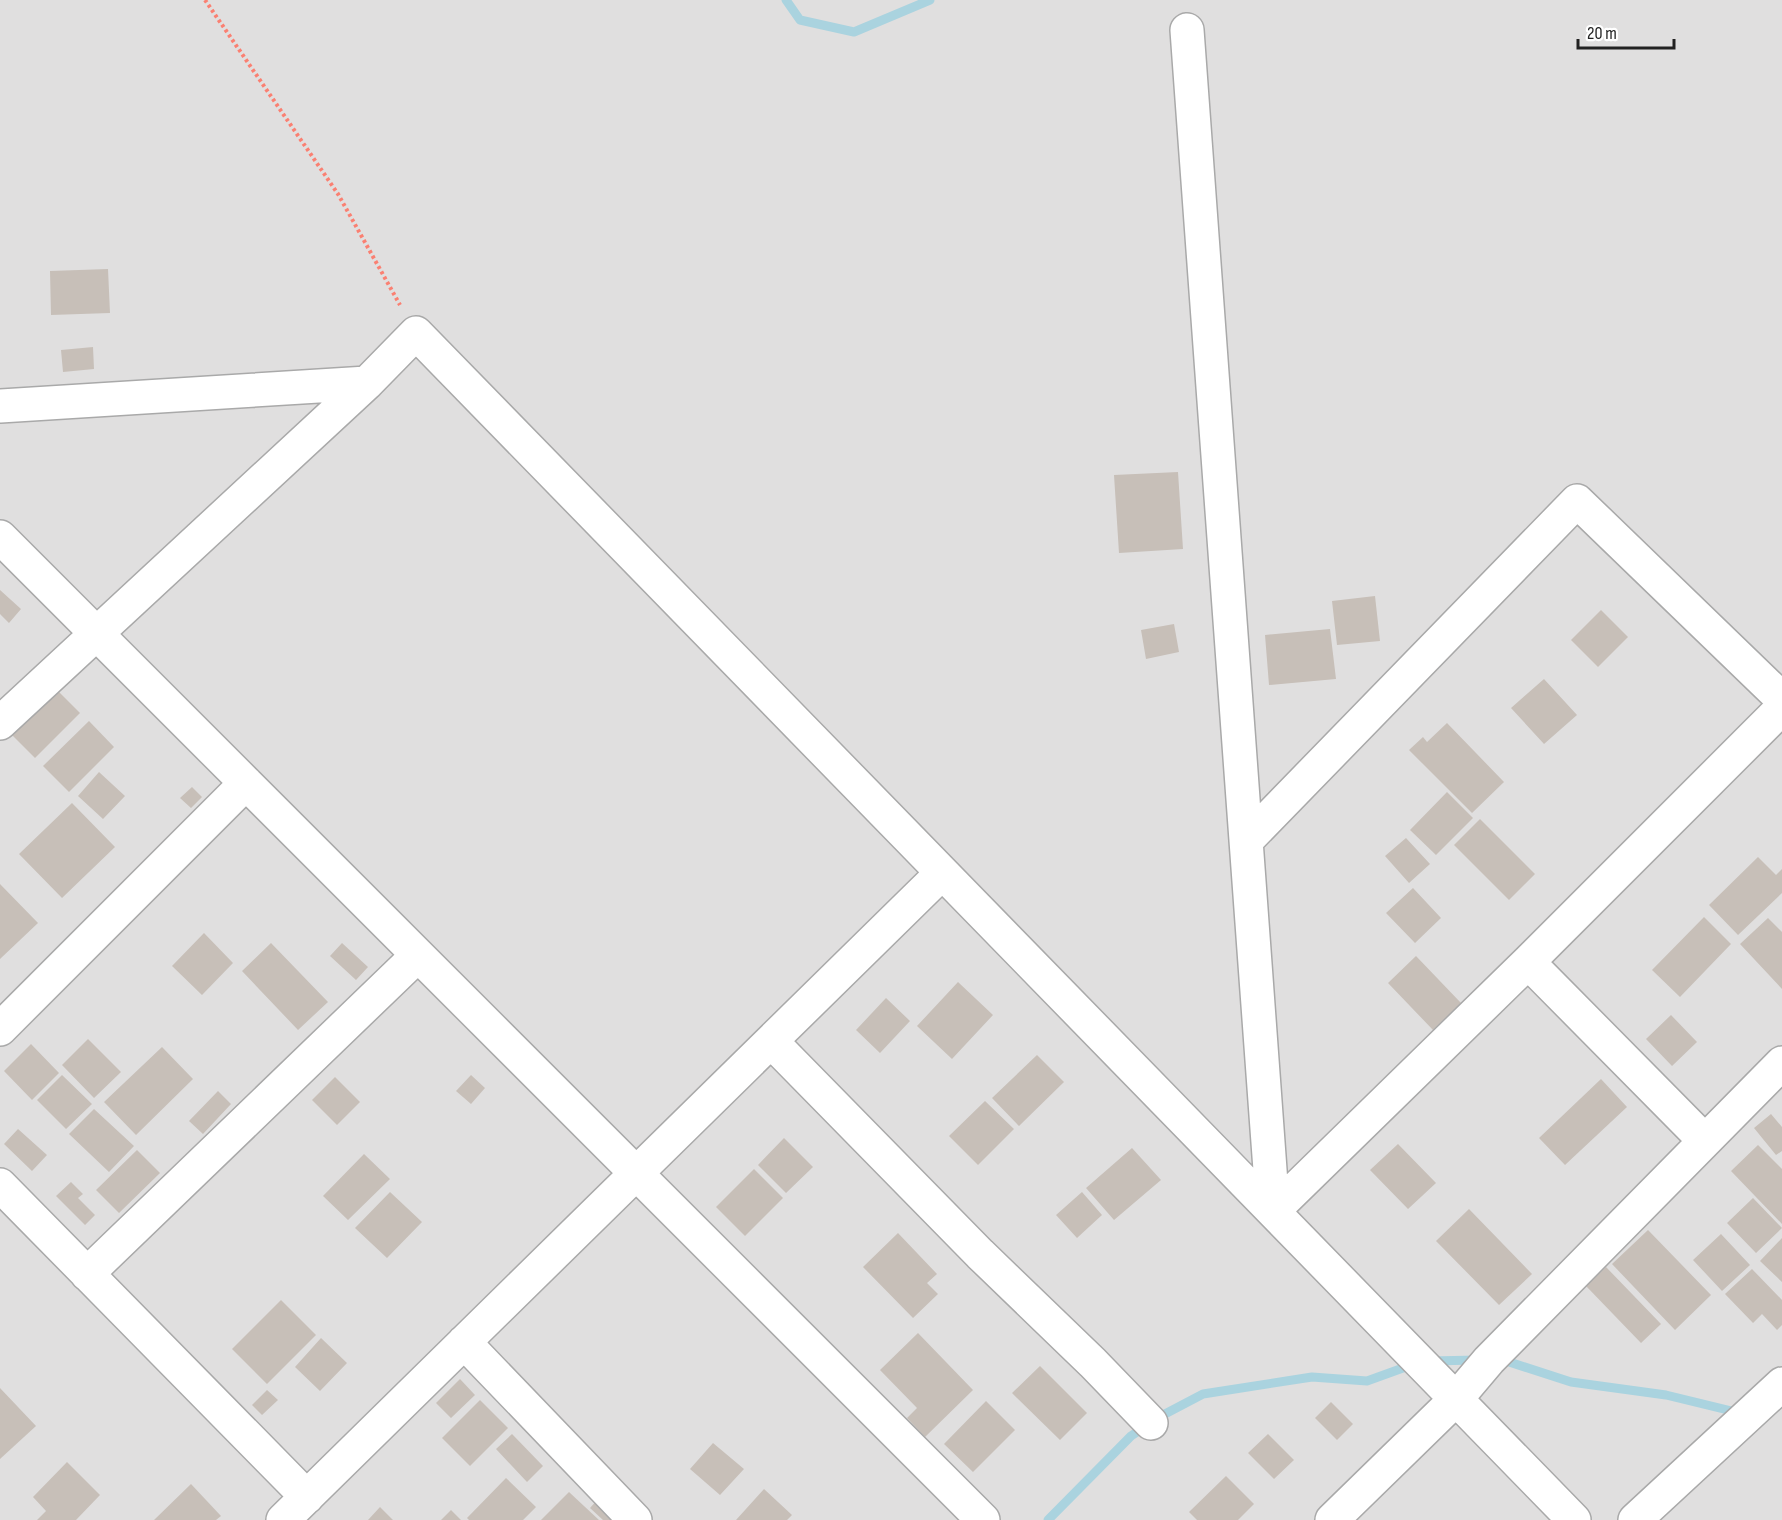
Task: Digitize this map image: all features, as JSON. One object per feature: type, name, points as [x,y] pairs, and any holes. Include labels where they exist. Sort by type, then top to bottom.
[{"type":"street","points":[[1187,30],[1273,1211]]},
{"type":"street","points":[[0,723],[367,383],[416,333],[1574,1520]]},
{"type":"street","points":[[0,406],[367,383]]},
{"type":"street","points":[[1246,841],[1577,501],[1782,699]]},
{"type":"street","points":[[0,537],[983,1520]]},
{"type":"street","points":[[1273,1211],[1528,962],[1782,708]]},
{"type":"street","points":[[0,1029],[246,783]]},
{"type":"street","points":[[283,1520],[942,873]]},
{"type":"street","points":[[87,1274],[418,955]]},
{"type":"street","points":[[1528,962],[1705,1141]]},
{"type":"street","points":[[771,1041],[980,1254],[1094,1363],[1151,1423]]},
{"type":"street","points":[[1332,1520],[1456,1399],[1489,1360],[1782,1063]]},
{"type":"street","points":[[0,1185],[307,1497]]},
{"type":"street","points":[[464,1342],[635,1520]]},
{"type":"street","points":[[1635,1520],[1782,1384]]},
{"type":"path","points":[[205,0],[338,194],[416,333]]},
{"type":"shaded area","points":[[0,0],[1782,0],[1782,1520],[0,1520]]},
{"type":"building","points":[[108,269],[110,313],[51,315],[50,271]]},
{"type":"building","points":[[93,347],[94,369],[63,372],[61,350]]},
{"type":"building","points":[[1178,472],[1183,549],[1119,553],[1114,475]]},
{"type":"building","points":[[0,590],[21,609],[9,623],[0,614]]},
{"type":"building","points":[[1375,596],[1380,641],[1337,645],[1332,601]]},
{"type":"building","points":[[1601,610],[1628,637],[1598,667],[1571,640]]},
{"type":"building","points":[[1174,624],[1179,652],[1146,659],[1141,630]]},
{"type":"building","points":[[1330,629],[1336,679],[1269,685],[1265,635]]},
{"type":"building","points":[[1544,679],[1577,715],[1544,744],[1511,708]]},
{"type":"building","points":[[51,684],[80,713],[35,758],[6,729]]},
{"type":"building","points":[[89,721],[114,747],[69,792],[43,766]]},
{"type":"building","points":[[1447,723],[1504,782],[1472,813],[1409,750],[1423,737],[1427,742]]},
{"type":"building","points":[[99,772],[125,796],[103,819],[78,796]]},
{"type":"building","points":[[192,787],[202,797],[191,808],[180,798]]},
{"type":"building","points":[[1447,792],[1473,818],[1436,855],[1410,830]]},
{"type":"building","points":[[72,803],[115,847],[62,898],[19,854]]},
{"type":"building","points":[[1480,819],[1535,874],[1509,900],[1454,845]]},
{"type":"building","points":[[1406,838],[1430,864],[1409,883],[1385,856]]},
{"type":"building","points":[[1758,857],[1776,875],[1782,869],[1782,893],[1738,935],[1709,905]]},
{"type":"building","points":[[0,884],[38,923],[0,959]]},
{"type":"building","points":[[1413,888],[1441,918],[1415,943],[1386,913]]},
{"type":"building","points":[[1704,917],[1731,944],[1680,997],[1652,970]]},
{"type":"building","points":[[1768,918],[1782,932],[1782,989],[1740,944]]},
{"type":"building","points":[[204,933],[233,963],[202,995],[172,966]]},
{"type":"building","points":[[271,943],[328,1002],[298,1030],[242,971]]},
{"type":"building","points":[[342,943],[368,967],[356,980],[330,956]]},
{"type":"building","points":[[1416,956],[1461,1003],[1433,1030],[1388,983]]},
{"type":"building","points":[[958,982],[993,1015],[952,1059],[917,1026]]},
{"type":"building","points":[[886,998],[910,1021],[880,1053],[856,1030]]},
{"type":"building","points":[[1671,1015],[1697,1042],[1672,1066],[1646,1039]]},
{"type":"building","points":[[88,1039],[121,1072],[94,1098],[62,1065]]},
{"type":"building","points":[[31,1044],[59,1073],[32,1100],[4,1071]]},
{"type":"building","points":[[162,1047],[193,1079],[136,1135],[104,1102]]},
{"type":"building","points":[[1037,1055],[1064,1082],[1019,1126],[992,1098]]},
{"type":"building","points":[[62,1075],[92,1104],[66,1129],[37,1100]]},
{"type":"building","points":[[471,1075],[485,1088],[471,1104],[456,1091]]},
{"type":"building","points":[[335,1077],[360,1102],[337,1125],[312,1100]]},
{"type":"building","points":[[1601,1079],[1627,1107],[1565,1165],[1539,1138]]},
{"type":"building","points":[[218,1091],[231,1104],[203,1134],[189,1121]]},
{"type":"building","points":[[985,1101],[1014,1129],[978,1165],[949,1136]]},
{"type":"building","points":[[94,1109],[134,1146],[109,1172],[69,1134]]},
{"type":"building","points":[[1771,1114],[1782,1127],[1782,1151],[1776,1155],[1754,1128]]},
{"type":"building","points":[[18,1129],[47,1155],[32,1171],[4,1144]]},
{"type":"building","points":[[784,1138],[813,1167],[786,1193],[758,1165]]},
{"type":"building","points":[[1398,1144],[1436,1183],[1408,1209],[1370,1170]]},
{"type":"building","points":[[1758,1145],[1782,1169],[1782,1224],[1731,1171]]},
{"type":"building","points":[[1132,1148],[1161,1180],[1114,1220],[1086,1188]]},
{"type":"building","points":[[137,1150],[160,1173],[119,1213],[96,1190]]},
{"type":"building","points":[[364,1154],[390,1179],[348,1220],[323,1196]]},
{"type":"building","points":[[754,1169],[783,1198],[745,1236],[716,1207]]},
{"type":"building","points":[[71,1182],[83,1194],[78,1198],[95,1215],[85,1225],[56,1196]]},
{"type":"building","points":[[390,1192],[422,1222],[387,1258],[355,1228]]},
{"type":"building","points":[[1082,1192],[1102,1215],[1077,1238],[1056,1215]]},
{"type":"building","points":[[1753,1198],[1782,1228],[1756,1253],[1727,1223]]},
{"type":"building","points":[[1469,1209],[1532,1274],[1499,1305],[1436,1241]]},
{"type":"building","points":[[1648,1230],[1711,1295],[1675,1330],[1612,1264]]},
{"type":"building","points":[[898,1233],[937,1274],[927,1283],[938,1294],[913,1318],[863,1267]]},
{"type":"building","points":[[1721,1234],[1750,1265],[1722,1291],[1693,1260]]},
{"type":"building","points":[[1782,1238],[1782,1282],[1760,1261]]},
{"type":"building","points":[[1606,1267],[1661,1324],[1641,1343],[1586,1286]]},
{"type":"building","points":[[1752,1269],[1782,1300],[1782,1325],[1777,1330],[1762,1314],[1753,1323],[1725,1294]]},
{"type":"building","points":[[281,1300],[316,1335],[267,1384],[232,1349]]},
{"type":"building","points":[[918,1333],[973,1390],[925,1437],[907,1418],[917,1408],[880,1370]]},
{"type":"building","points":[[321,1338],[347,1363],[320,1391],[295,1367]]},
{"type":"building","points":[[1040,1366],[1087,1413],[1060,1440],[1012,1393]]},
{"type":"building","points":[[460,1379],[475,1395],[451,1418],[436,1403]]},
{"type":"building","points":[[0,1388],[36,1426],[0,1459]]},
{"type":"building","points":[[267,1390],[278,1400],[262,1415],[252,1405]]},
{"type":"building","points":[[480,1400],[508,1428],[470,1466],[442,1438]]},
{"type":"building","points":[[986,1401],[1015,1430],[973,1472],[944,1444]]},
{"type":"building","points":[[1331,1402],[1353,1424],[1337,1440],[1315,1418]]},
{"type":"building","points":[[512,1434],[543,1466],[527,1482],[496,1449]]},
{"type":"building","points":[[1268,1434],[1294,1460],[1274,1479],[1248,1453]]},
{"type":"building","points":[[713,1443],[744,1469],[720,1495],[690,1469]]},
{"type":"building","points":[[67,1462],[100,1495],[76,1520],[37,1520],[46,1511],[33,1497]]},
{"type":"building","points":[[1226,1476],[1254,1504],[1238,1520],[1197,1520],[1189,1512]]},
{"type":"building","points":[[506,1478],[536,1507],[523,1520],[469,1520],[467,1518]]},
{"type":"building","points":[[191,1484],[221,1516],[216,1520],[154,1520]]},
{"type":"building","points":[[764,1489],[792,1515],[787,1520],[736,1520]]},
{"type":"building","points":[[569,1492],[599,1520],[541,1520]]},
{"type":"building","points":[[599,1498],[619,1520],[603,1520],[590,1508]]},
{"type":"building","points":[[380,1507],[393,1520],[368,1520]]},
{"type":"building","points":[[451,1510],[461,1520],[441,1520]]},
{"type":"waterway","points":[[786,0],[800,20],[854,32],[930,0]]},
{"type":"waterway","points":[[1500,1359],[1571,1382],[1666,1395],[1740,1413]]},
{"type":"waterway","points":[[1431,1361],[1477,1360]]},
{"type":"waterway","points":[[1048,1520],[1131,1436],[1163,1415],[1203,1394],[1312,1377],[1367,1381],[1414,1364]]}]
